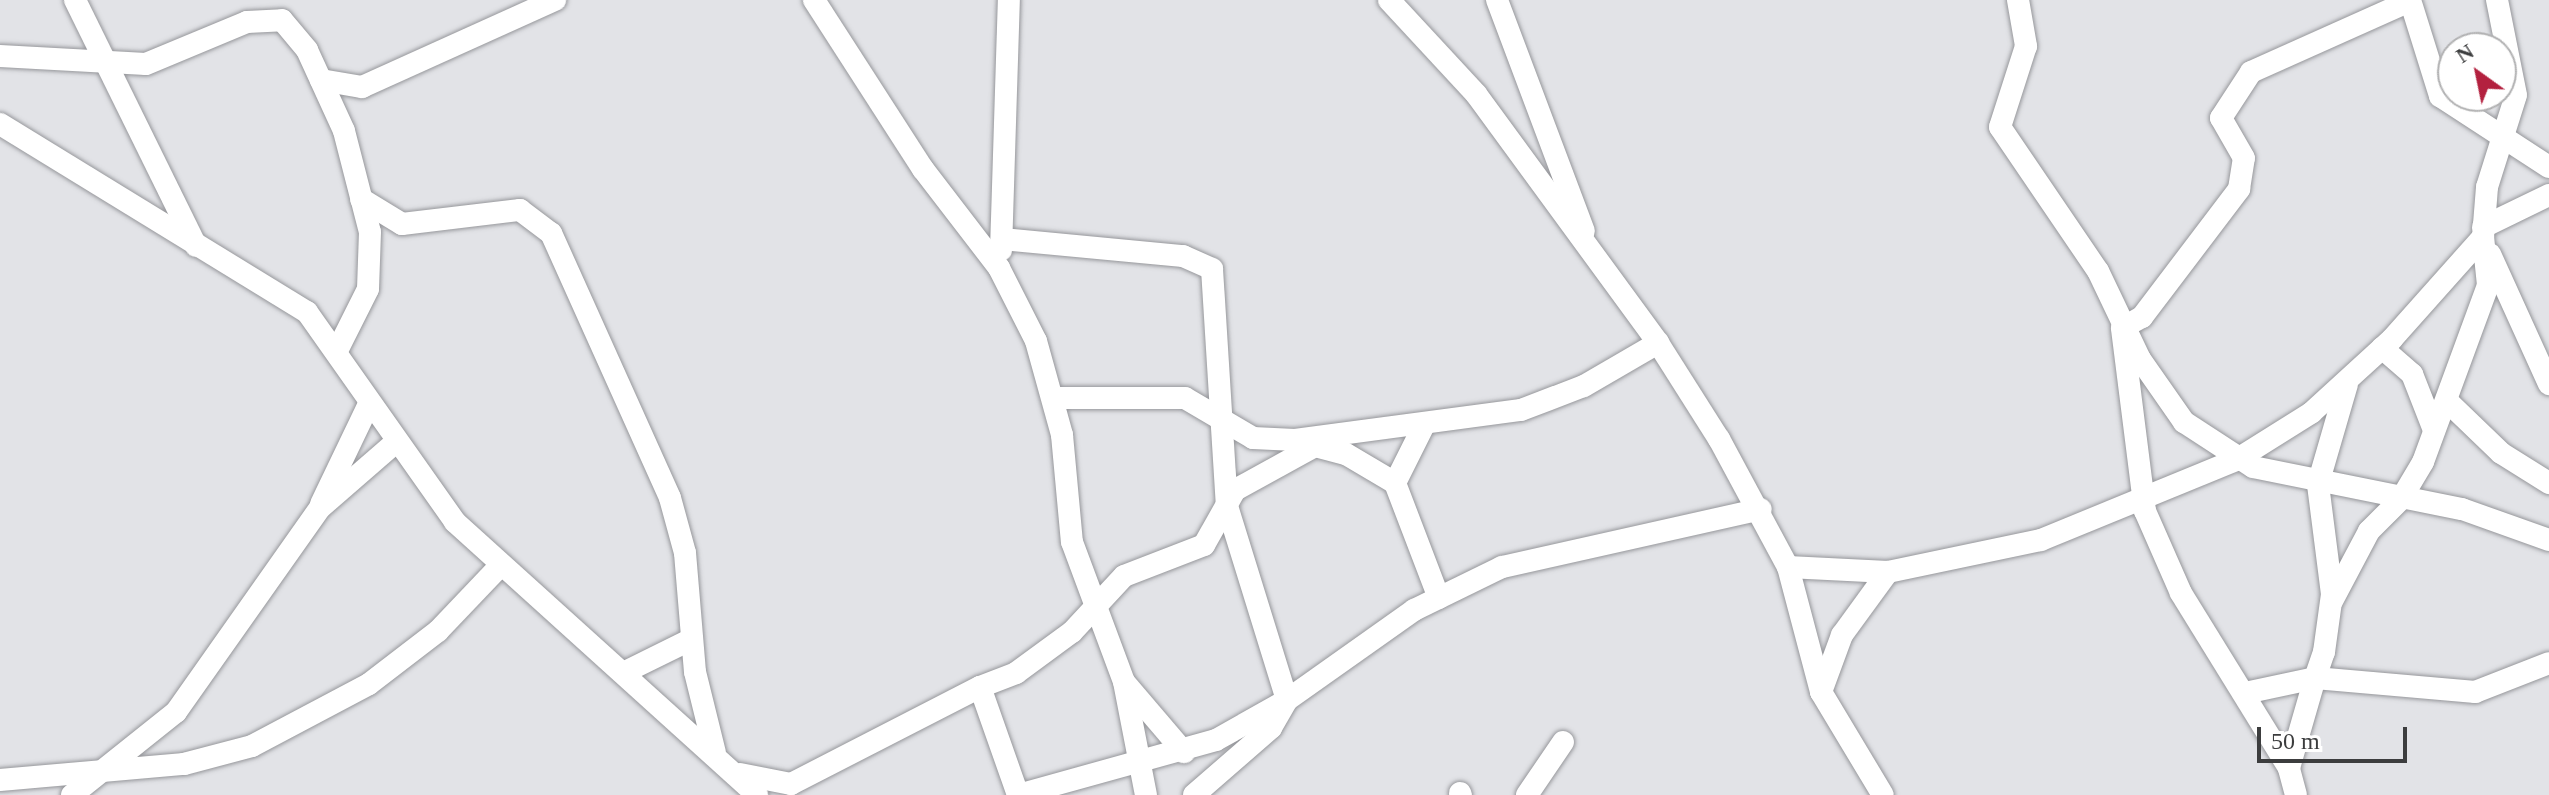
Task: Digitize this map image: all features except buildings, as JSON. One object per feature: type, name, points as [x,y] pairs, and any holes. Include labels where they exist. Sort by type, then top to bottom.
[{"type":"street","points":[[75,0],[197,247]]},
{"type":"street","points":[[321,80],[362,87],[555,0]]},
{"type":"street","points":[[814,0],[923,169],[999,268],[1036,341],[1053,398],[1072,542],[1124,682],[1146,795]]},
{"type":"street","points":[[999,268],[1009,0]]},
{"type":"street","points":[[1389,0],[1448,58],[1658,343],[1761,509],[1788,567],[1821,692],[1883,795]]},
{"type":"street","points":[[1497,0],[1591,253]]},
{"type":"street","points":[[2018,0],[2026,46],[2000,127],[2098,271],[2122,328],[2184,422],[2236,460],[2318,484],[2462,509],[2549,540]]},
{"type":"street","points":[[2289,768],[2315,678],[2332,601],[2369,531],[2401,499],[2447,401],[2488,285],[2483,232],[2516,76],[2497,0]]},
{"type":"street","points":[[2122,328],[2142,317],[2239,189],[2244,158],[2221,118],[2251,72],[2410,1],[2440,96],[2501,139],[2549,167]]},
{"type":"street","points":[[0,56],[146,64],[262,18],[282,20],[295,32],[344,131],[372,251],[368,289],[337,351]]},
{"type":"street","points":[[125,101],[146,64]]},
{"type":"street","points":[[344,131],[362,87]]},
{"type":"street","points":[[0,124],[197,247],[296,302],[337,351],[369,404],[455,522],[500,566],[739,774],[757,795]]},
{"type":"street","points":[[1788,567],[1888,572],[2041,540],[2236,460],[2347,384],[2483,232],[2549,195]]},
{"type":"street","points":[[361,199],[402,224]]},
{"type":"street","points":[[372,251],[402,224],[520,210],[551,233],[670,498],[685,553],[690,640],[715,754]]},
{"type":"street","points":[[2483,232],[2549,384]]},
{"type":"street","points":[[1002,239],[1210,263],[1227,506],[1287,700],[1271,728],[1194,795]]},
{"type":"street","points":[[2122,328],[2141,497],[2181,593],[2289,768],[2296,795]]},
{"type":"street","points":[[1053,398],[1185,398],[1220,415],[1253,438],[1305,443],[1423,427],[1550,401],[1658,343]]},
{"type":"street","points":[[2382,348],[2412,374],[2434,430]]},
{"type":"street","points":[[2332,601],[2318,484],[2347,384]]},
{"type":"street","points":[[2447,401],[2501,453],[2549,483]]},
{"type":"street","points":[[72,795],[176,712],[320,508],[369,404]]},
{"type":"street","points":[[1395,483],[1423,427]]},
{"type":"street","points":[[320,508],[396,442]]},
{"type":"street","points":[[739,774],[791,784],[1039,658],[1124,576],[1204,545],[1227,506],[1250,476],[1305,443],[1369,465],[1395,483],[1439,598]]},
{"type":"street","points":[[980,687],[1018,795],[1184,752],[1287,700],[1439,598],[1536,555],[1761,509]]},
{"type":"street","points":[[0,780],[43,787],[97,774],[216,758],[299,725],[438,631],[500,566]]},
{"type":"street","points":[[1821,692],[1842,635],[1888,572]]},
{"type":"street","points":[[625,672],[690,640]]},
{"type":"street","points":[[2245,693],[2315,678],[2475,692],[2549,663]]},
{"type":"street","points":[[1124,682],[1184,752]]},
{"type":"street","points":[[1527,795],[1563,742]]}]
